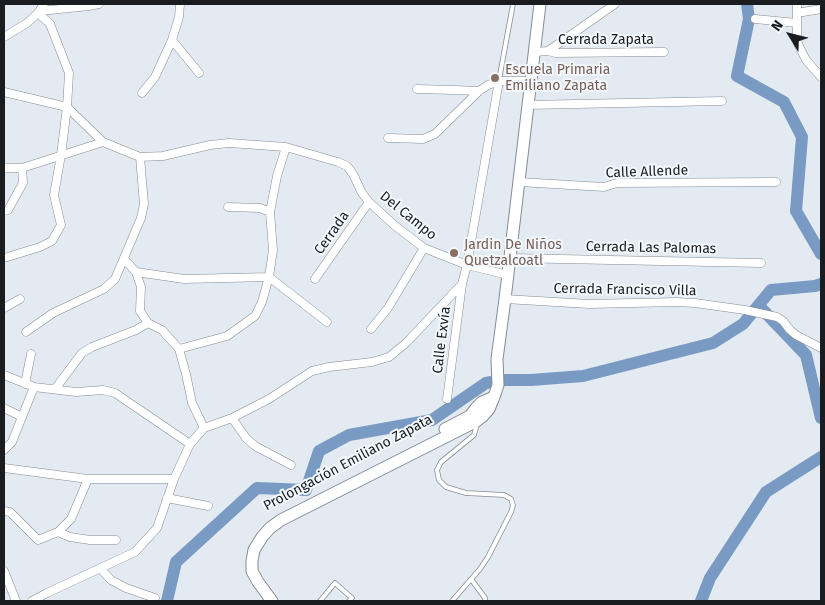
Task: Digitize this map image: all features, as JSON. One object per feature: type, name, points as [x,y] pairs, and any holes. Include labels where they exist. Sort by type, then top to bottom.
[{"type":"main road","points":[[473,419],[476,408],[482,402],[494,397],[498,385],[497,359],[540,4]]},
{"type":"main road","name":"Prolongación Emiliano Zapata","points":[[264,601],[246,573],[246,560],[248,548],[265,523],[277,515],[473,419]]},
{"type":"main road","name":"Prolongación Emiliano Zapata","points":[[272,601],[252,571],[254,550],[270,528],[281,520],[473,419]]},
{"type":"street","points":[[4,37],[27,23],[40,9],[99,4]]},
{"type":"street","points":[[142,92],[155,77],[172,40],[179,17],[180,4]]},
{"type":"street","points":[[548,51],[615,4]]},
{"type":"street","points":[[797,4],[798,44],[806,60],[821,77]]},
{"type":"street","points":[[4,258],[40,247],[52,240],[61,224],[54,195],[67,107],[69,73],[50,24],[40,9]]},
{"type":"street","points":[[797,12],[821,9]]},
{"type":"street","points":[[756,20],[797,23]]},
{"type":"street","points":[[172,40],[199,73]]},
{"type":"street","name":"Cerrada Zapata","points":[[534,52],[664,52]]},
{"type":"street","points":[[388,138],[423,139],[435,134],[479,91],[488,85],[499,81],[530,81]]},
{"type":"street","name":"Calle Exvía","points":[[448,399],[462,284],[467,265],[499,81]]},
{"type":"street","points":[[418,90],[479,91]]},
{"type":"street","points":[[4,92],[67,107],[103,142],[140,157],[163,156],[210,145],[229,143],[286,147],[276,176],[270,212],[273,250],[262,302],[255,316],[226,336],[179,349]]},
{"type":"street","points":[[527,105],[722,101]]},
{"type":"street","points":[[4,168],[22,168],[103,142]]},
{"type":"street","name":"Del Campo","points":[[286,147],[347,166],[369,202],[394,225],[424,248],[467,265],[508,276]]},
{"type":"street","points":[[26,332],[53,313],[104,289],[115,280],[141,218],[144,204],[140,157]]},
{"type":"street","points":[[4,211],[8,210],[23,183],[22,168]]},
{"type":"street","name":"Calle Allende","points":[[519,182],[604,186],[617,183],[776,182]]},
{"type":"street","name":"Cerrada","points":[[315,279],[369,202]]},
{"type":"street","points":[[228,207],[260,208],[270,212]]},
{"type":"street","points":[[371,329],[388,308],[424,248]]},
{"type":"street","name":"Cerrada Las Palomas","points":[[510,258],[761,263]]},
{"type":"street","points":[[124,259],[136,272],[140,287],[140,311],[148,323],[162,330],[179,349],[192,403],[204,428]]},
{"type":"street","points":[[136,272],[184,279],[268,277],[327,322]]},
{"type":"street","points":[[32,601],[135,552],[157,528],[174,479],[190,444],[204,428],[232,418],[269,399],[312,371],[372,362],[389,357],[406,343],[462,284]]},
{"type":"street","points":[[4,308],[20,299]]},
{"type":"street","name":"Cerrada Francisco Villa","points":[[505,299],[588,304],[678,302],[745,310],[777,317],[796,335],[821,348]]},
{"type":"street","points":[[55,389],[87,350],[136,330],[148,323]]},
{"type":"street","points":[[26,384],[31,354]]},
{"type":"street","points":[[4,375],[34,387],[76,392],[103,390],[116,393],[190,444]]},
{"type":"street","points":[[4,450],[12,442],[34,387]]},
{"type":"street","points":[[4,408],[22,417]]},
{"type":"street","points":[[232,418],[246,438],[255,446],[290,465]]},
{"type":"street","points":[[4,468],[88,479],[174,479]]},
{"type":"street","points":[[4,510],[10,512],[38,540],[58,532],[71,519],[88,479]]},
{"type":"street","points":[[167,498],[208,506]]},
{"type":"street","points":[[58,532],[70,537],[90,540],[116,540]]},
{"type":"street","points":[[100,568],[112,580],[126,588],[155,598]]},
{"type":"street","points":[[4,575],[16,601]]},
{"type":"lane","points":[[499,81],[513,4]]},
{"type":"lane","points":[[452,601],[480,569],[512,512],[513,505],[510,498],[504,495],[466,493],[446,487],[439,480],[437,470],[441,462],[474,435],[476,428],[473,419]]},
{"type":"lane","points":[[471,579],[485,598],[485,601]]},
{"type":"lane","points":[[320,601],[335,583],[352,598],[349,601]]},
{"type":"waterway","points":[[747,4],[749,19],[737,76],[784,102],[802,137],[796,211],[821,254]]},
{"type":"waterway","points":[[167,601],[176,562],[257,488],[306,490],[319,451],[349,435],[432,420],[486,383],[502,380],[583,376],[713,343],[743,324],[771,290],[821,284]]},
{"type":"waterway","points":[[761,308],[806,355],[821,418]]},
{"type":"waterway","points":[[701,601],[710,578],[766,492],[821,457]]},
{"type":"place","name":"Escuela Primaria Emiliano Zapata","points":[[495,78]]},
{"type":"place","name":"Jardin De Niños Quetzalcoatl","points":[[454,253]]}]
